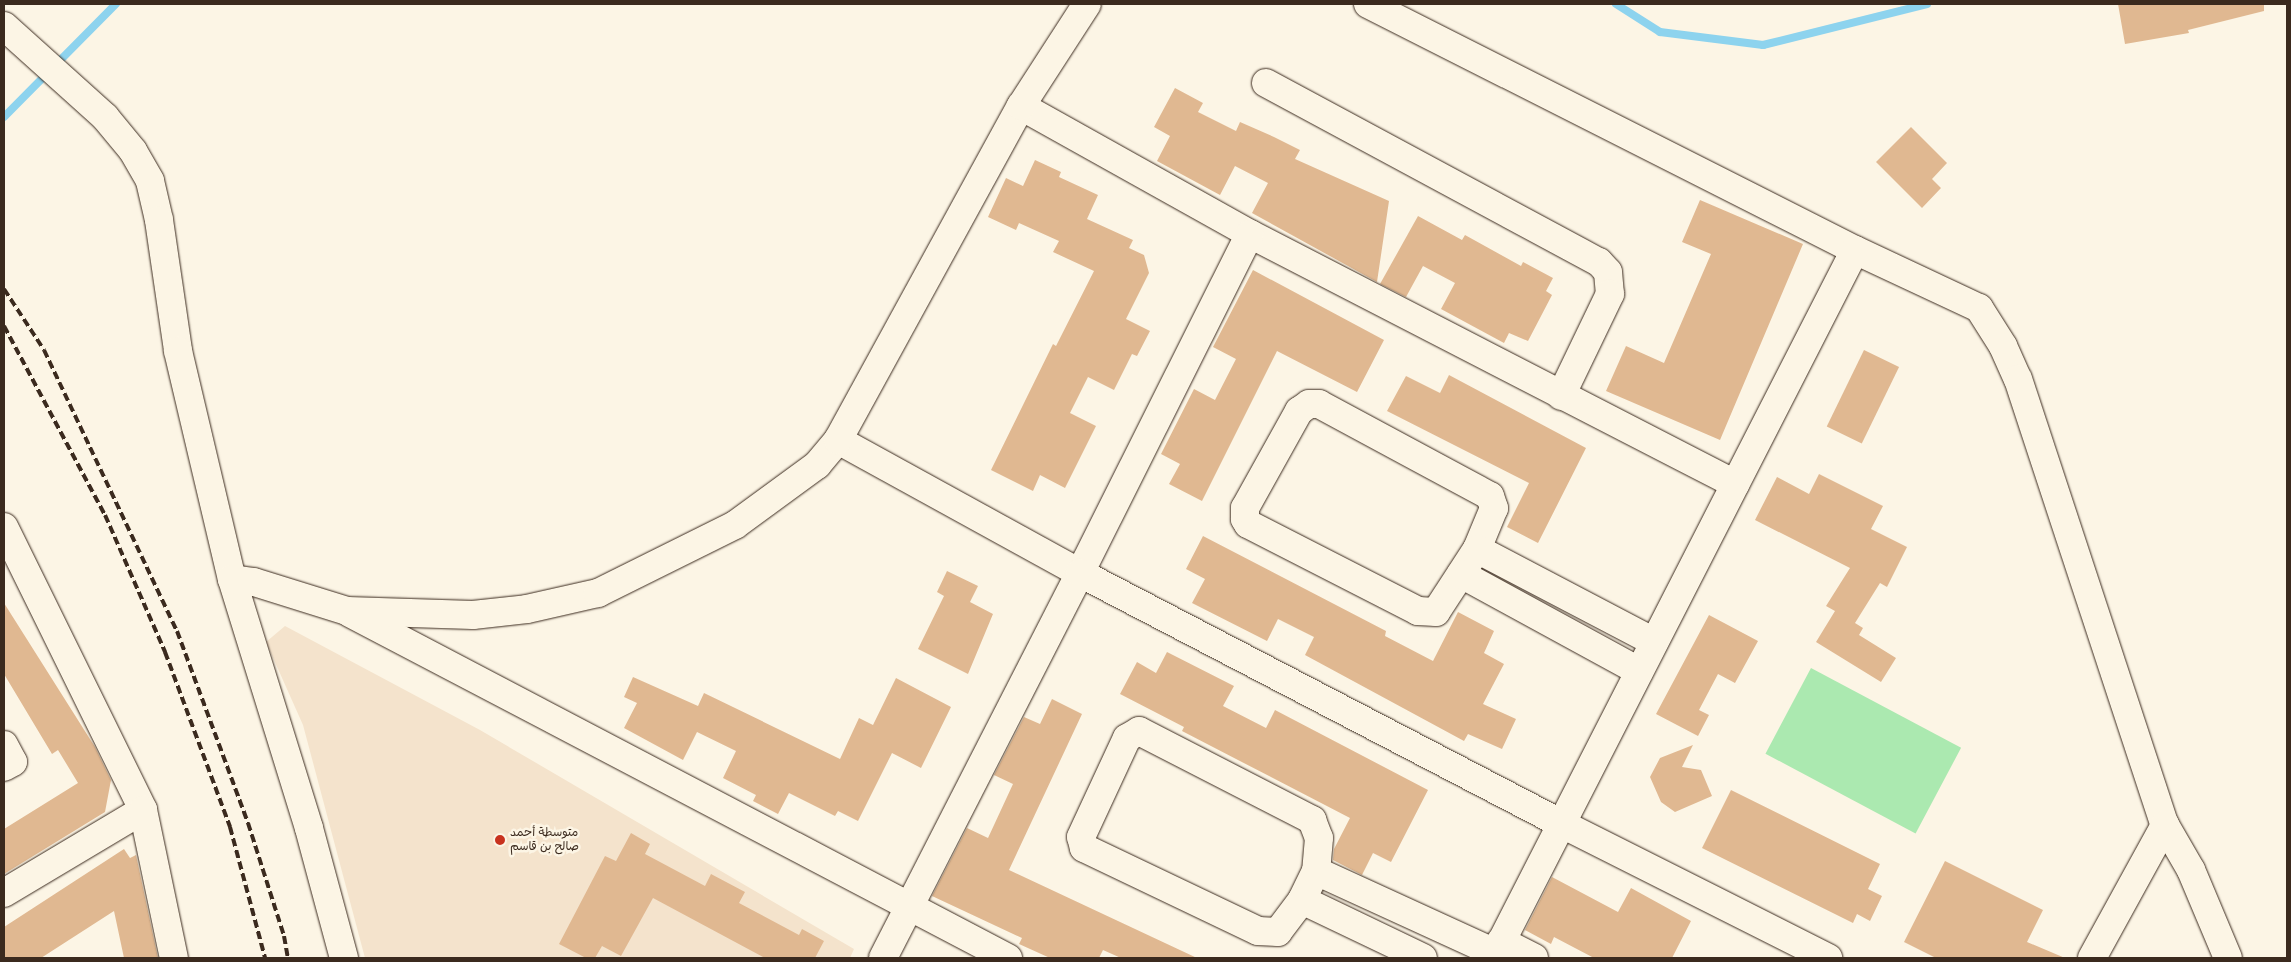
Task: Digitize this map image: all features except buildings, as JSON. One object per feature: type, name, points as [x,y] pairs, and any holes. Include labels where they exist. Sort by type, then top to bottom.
[{"type":"street","points":[[346,611],[473,615],[528,609],[598,594],[735,525],[817,465],[838,440],[1021,106],[1087,4]]},
{"type":"street","points":[[1368,4],[1855,250],[1979,308],[2003,346],[2018,379],[2165,825],[2191,870],[2228,958]]},
{"type":"street","points":[[12,32],[105,117],[133,151],[150,181],[159,220],[178,351],[232,580],[309,828],[344,958]]},
{"type":"street","points":[[1266,83],[1599,262],[1608,272],[1610,294],[1561,396]]},
{"type":"street","points":[[1021,106],[1250,234],[1561,396],[1735,484]]},
{"type":"street","points":[[884,958],[908,907],[1080,573],[1250,234]]},
{"type":"street","points":[[1496,951],[1855,250]]},
{"type":"street","points":[[1309,404],[1319,404],[1490,496],[1494,508],[1477,549],[1461,574],[1440,608],[1428,613],[1418,611],[1248,524],[1244,508],[1299,411],[1309,404]]},
{"type":"street","points":[[838,440],[1080,573],[1562,824],[1828,958]]},
{"type":"street","points":[[4,527],[143,810],[174,958]]},
{"type":"street","points":[[1477,549],[1654,642]]},
{"type":"street","points":[[1461,574],[1639,671]]},
{"type":"street","points":[[232,580],[254,582],[346,611],[1008,958]]},
{"type":"street","points":[[1134,732],[1146,733],[1307,816],[1316,828],[1319,838],[1316,871],[1302,900],[1278,932],[1258,931],[1084,848],[1081,837],[1127,738],[1134,732]]},
{"type":"street","points":[[4,745],[13,762],[4,767]]},
{"type":"street","points":[[4,893],[143,810]]},
{"type":"street","points":[[2092,958],[2165,825]]},
{"type":"street","points":[[1316,871],[1496,951],[1534,958]]},
{"type":"street","points":[[1302,900],[1423,958]]},
{"type":"shaded area","name":"متوسطة أحمد صالح بن قاسم","points":[[285,626],[480,730],[854,949],[850,958],[365,958],[303,725],[266,642]]},
{"type":"green space","points":[[1811,668],[1961,748],[1916,833],[1765,754]]},
{"type":"waterway","points":[[4,117],[116,4]]},
{"type":"waterway","points":[[1616,4],[1660,32],[1763,45],[1927,4]]},
{"type":"railway","points":[[4,289],[44,350],[177,631],[248,823],[284,936],[288,958]]},
{"type":"railway","points":[[4,326],[105,515],[165,652],[230,827],[265,958]]},
{"type":"place","name":"متوسطة أحمد صالح بن قاسم","points":[[500,840]]}]
